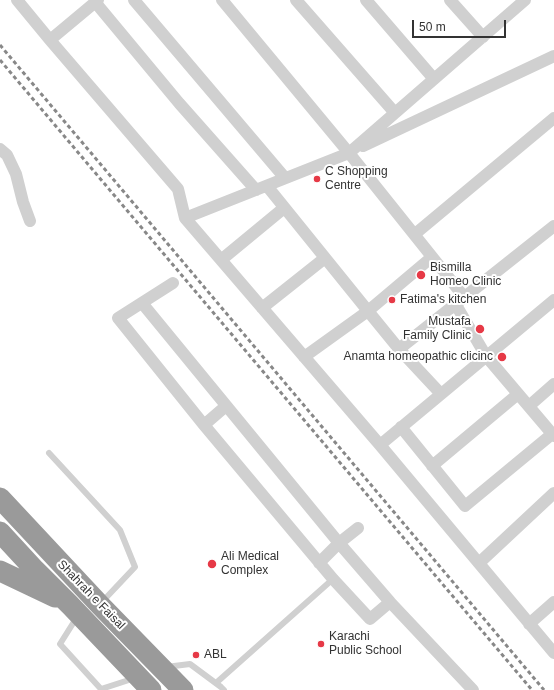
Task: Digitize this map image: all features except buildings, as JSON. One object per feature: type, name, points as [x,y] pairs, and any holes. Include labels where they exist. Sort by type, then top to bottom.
[{"type":"highway","name":"Shahrah e Faisal","points":[[0,498],[100,605],[183,690]]},
{"type":"highway","name":"Shahrah e Faisal","points":[[0,532],[145,684]]},
{"type":"highway","points":[[0,571],[74,609]]},
{"type":"street","points":[[17,0],[178,189],[185,218],[380,445],[554,653]]},
{"type":"street","points":[[134,0],[285,178]]},
{"type":"street","points":[[222,0],[349,153],[461,293],[456,304]]},
{"type":"street","points":[[296,0],[395,114]]},
{"type":"street","points":[[366,0],[434,79]]},
{"type":"street","points":[[450,0],[483,37]]},
{"type":"street","points":[[349,153],[526,0]]},
{"type":"street","points":[[50,40],[97,1],[179,103],[261,188],[284,208],[399,349],[441,394]]},
{"type":"street","points":[[185,218],[349,153],[554,56]]},
{"type":"street","points":[[415,234],[554,118]]},
{"type":"street","points":[[0,149],[7,154],[16,174],[23,202],[30,221]]},
{"type":"street","points":[[221,260],[284,208]]},
{"type":"street","points":[[399,349],[554,226]]},
{"type":"street","points":[[304,357],[368,311],[432,257]]},
{"type":"street","points":[[262,308],[324,258]]},
{"type":"street","points":[[173,284],[118,318],[204,425],[333,580],[370,619],[390,602]]},
{"type":"street","points":[[380,445],[554,300]]},
{"type":"street","points":[[142,303],[339,543],[390,602],[473,690]]},
{"type":"street","points":[[400,428],[466,506],[553,435],[486,356],[456,304]]},
{"type":"street","points":[[528,406],[554,384]]},
{"type":"street","points":[[432,466],[518,394]]},
{"type":"street","points":[[204,425],[226,406]]},
{"type":"street","points":[[479,563],[554,493]]},
{"type":"street","points":[[319,562],[358,528]]},
{"type":"street","points":[[529,624],[554,602]]},
{"type":"lane","points":[[49,453],[120,530],[135,567],[100,605]]},
{"type":"lane","points":[[216,684],[333,580]]},
{"type":"lane","points":[[74,609],[60,644],[101,689],[145,684]]},
{"type":"lane","points":[[162,668],[190,664],[224,690]]},
{"type":"railway","points":[[0,45],[544,690]]},
{"type":"railway","points":[[0,60],[532,690]]},
{"type":"place","name":"C Shopping Centre","points":[[317,179]]},
{"type":"place","name":"Bismilla Homeo Clinic","points":[[421,275]]},
{"type":"place","name":"Fatima's kitchen","points":[[392,300]]},
{"type":"place","name":"Mustafa Family Clinic","points":[[480,329]]},
{"type":"place","name":"Anamta homeopathic clicinc","points":[[502,357]]},
{"type":"place","name":"Ali Medical Complex","points":[[212,564]]},
{"type":"place","name":"Karachi Public School","points":[[321,644]]},
{"type":"place","name":"ABL","points":[[196,655]]}]
